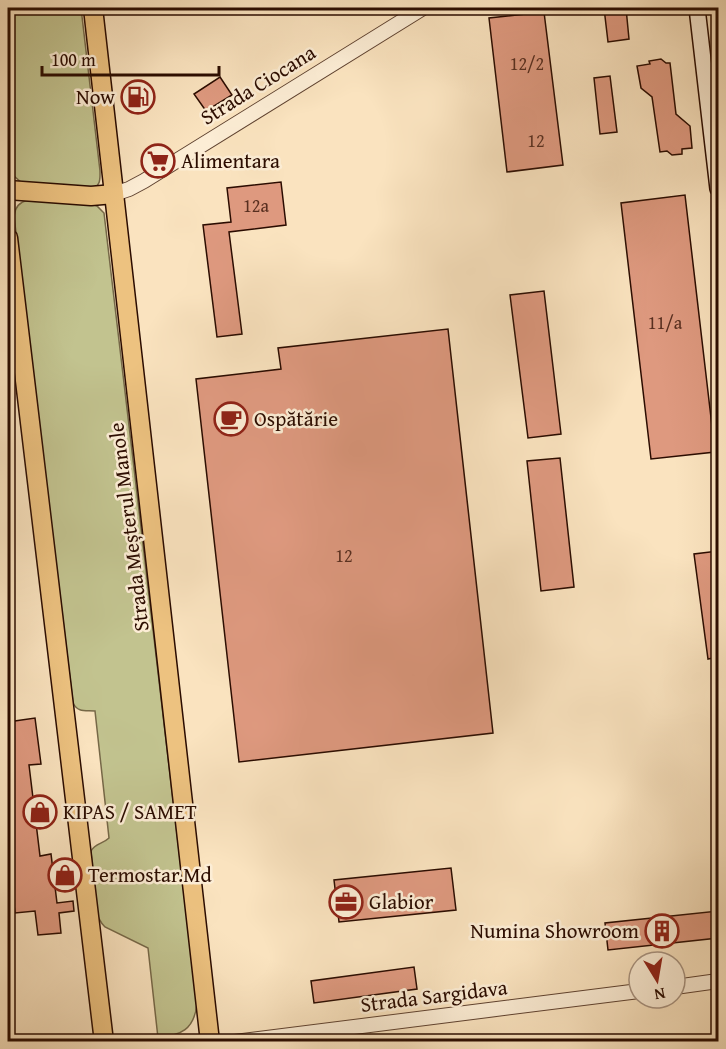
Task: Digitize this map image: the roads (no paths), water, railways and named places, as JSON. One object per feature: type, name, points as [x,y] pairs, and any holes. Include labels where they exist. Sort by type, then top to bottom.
[{"type":"main road","name":"Strada Meșterul Manole","points":[[93,8],[210,1041]]},
{"type":"main road","points":[[697,8],[718,189]]},
{"type":"main road","points":[[8,190],[91,196],[114,194]]},
{"type":"main road","points":[[8,238],[104,1041]]},
{"type":"street","name":"Strada Ciocana","points":[[114,194],[144,181],[423,8]]},
{"type":"street","points":[[687,985],[718,981]]},
{"type":"street","name":"Strada Sargidava","points":[[235,1041],[627,992]]},
{"type":"place","name":"Now","points":[[138,97]]},
{"type":"place","name":"Alimentara","points":[[158,161]]},
{"type":"place","name":"Ospătărie","points":[[231,419]]},
{"type":"place","name":"KIPAS / SAMET","points":[[40,812]]},
{"type":"place","name":"Termostar.Md","points":[[65,875]]},
{"type":"place","name":"Glabior","points":[[346,902]]},
{"type":"place","name":"Numina Showroom","points":[[662,931]]}]
